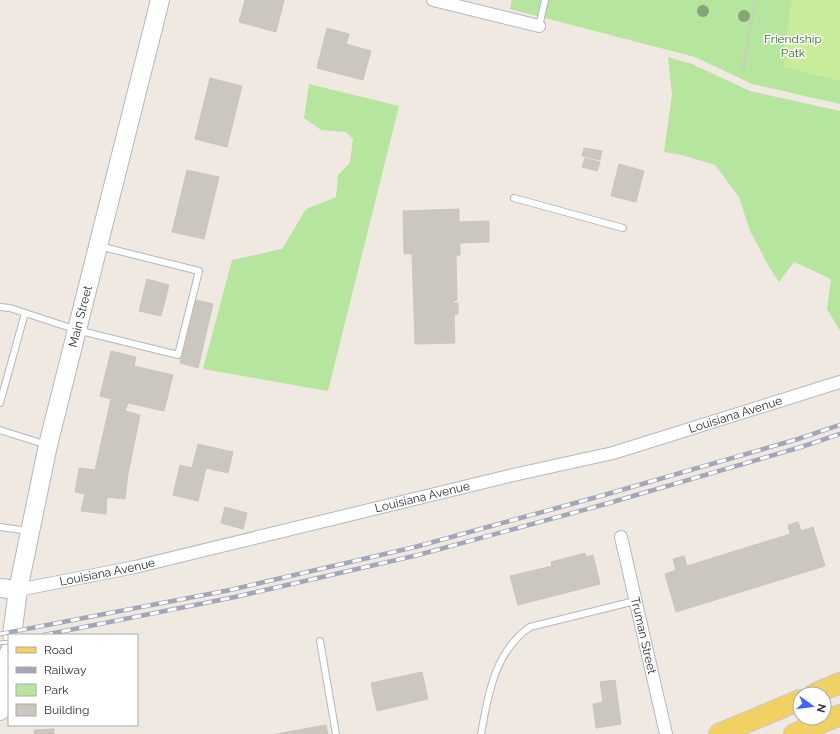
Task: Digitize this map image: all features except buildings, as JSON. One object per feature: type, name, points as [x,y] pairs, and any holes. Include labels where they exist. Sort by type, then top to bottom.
[{"type":"main road","points":[[723,733],[792,703]]},
{"type":"main road","points":[[794,734],[840,715]]},
{"type":"street","name":"Main Street","points":[[12,634],[18,590],[48,445],[160,0]]},
{"type":"street","points":[[433,0],[539,26]]},
{"type":"street","name":"Louisiana Avenue","points":[[0,588],[18,590],[135,567],[509,476],[613,453],[840,382]]},
{"type":"street","name":"Truman Street","points":[[621,537],[666,734]]},
{"type":"street","points":[[0,711],[8,659]]},
{"type":"lane","points":[[539,26],[545,0]]},
{"type":"lane","points":[[514,198],[623,228]]},
{"type":"lane","points":[[0,307],[10,308],[77,330],[178,355],[199,271],[98,246]]},
{"type":"lane","points":[[0,403],[25,313]]},
{"type":"lane","points":[[0,430],[48,445]]},
{"type":"lane","points":[[0,527],[31,531]]},
{"type":"lane","points":[[481,734],[492,680],[503,655],[521,633],[530,627],[636,601]]},
{"type":"lane","points":[[320,641],[336,734]]},
{"type":"path","points":[[743,69],[756,0]]},
{"type":"green space","name":"Friendship Patk","points":[[512,0],[840,0],[840,104],[752,84],[695,57],[510,9]]},
{"type":"green space","points":[[793,0],[840,0],[840,81],[783,67],[790,8]]},
{"type":"green space","points":[[668,57],[692,64],[750,91],[840,111],[840,331],[827,309],[831,279],[794,262],[779,282],[750,231],[739,197],[715,165],[682,155],[664,152],[672,95]]},
{"type":"green space","points":[[309,84],[399,106],[328,391],[203,369],[232,260],[282,249],[306,209],[336,197],[338,175],[350,163],[353,139],[346,132],[321,130],[304,118]]},
{"type":"railway","points":[[0,634],[230,590],[415,547],[597,497],[798,439],[840,425]]},
{"type":"railway","points":[[49,634],[235,597],[418,555],[602,505],[801,447],[840,434]]},
{"type":"railway","points":[[0,643],[8,642]]}]
